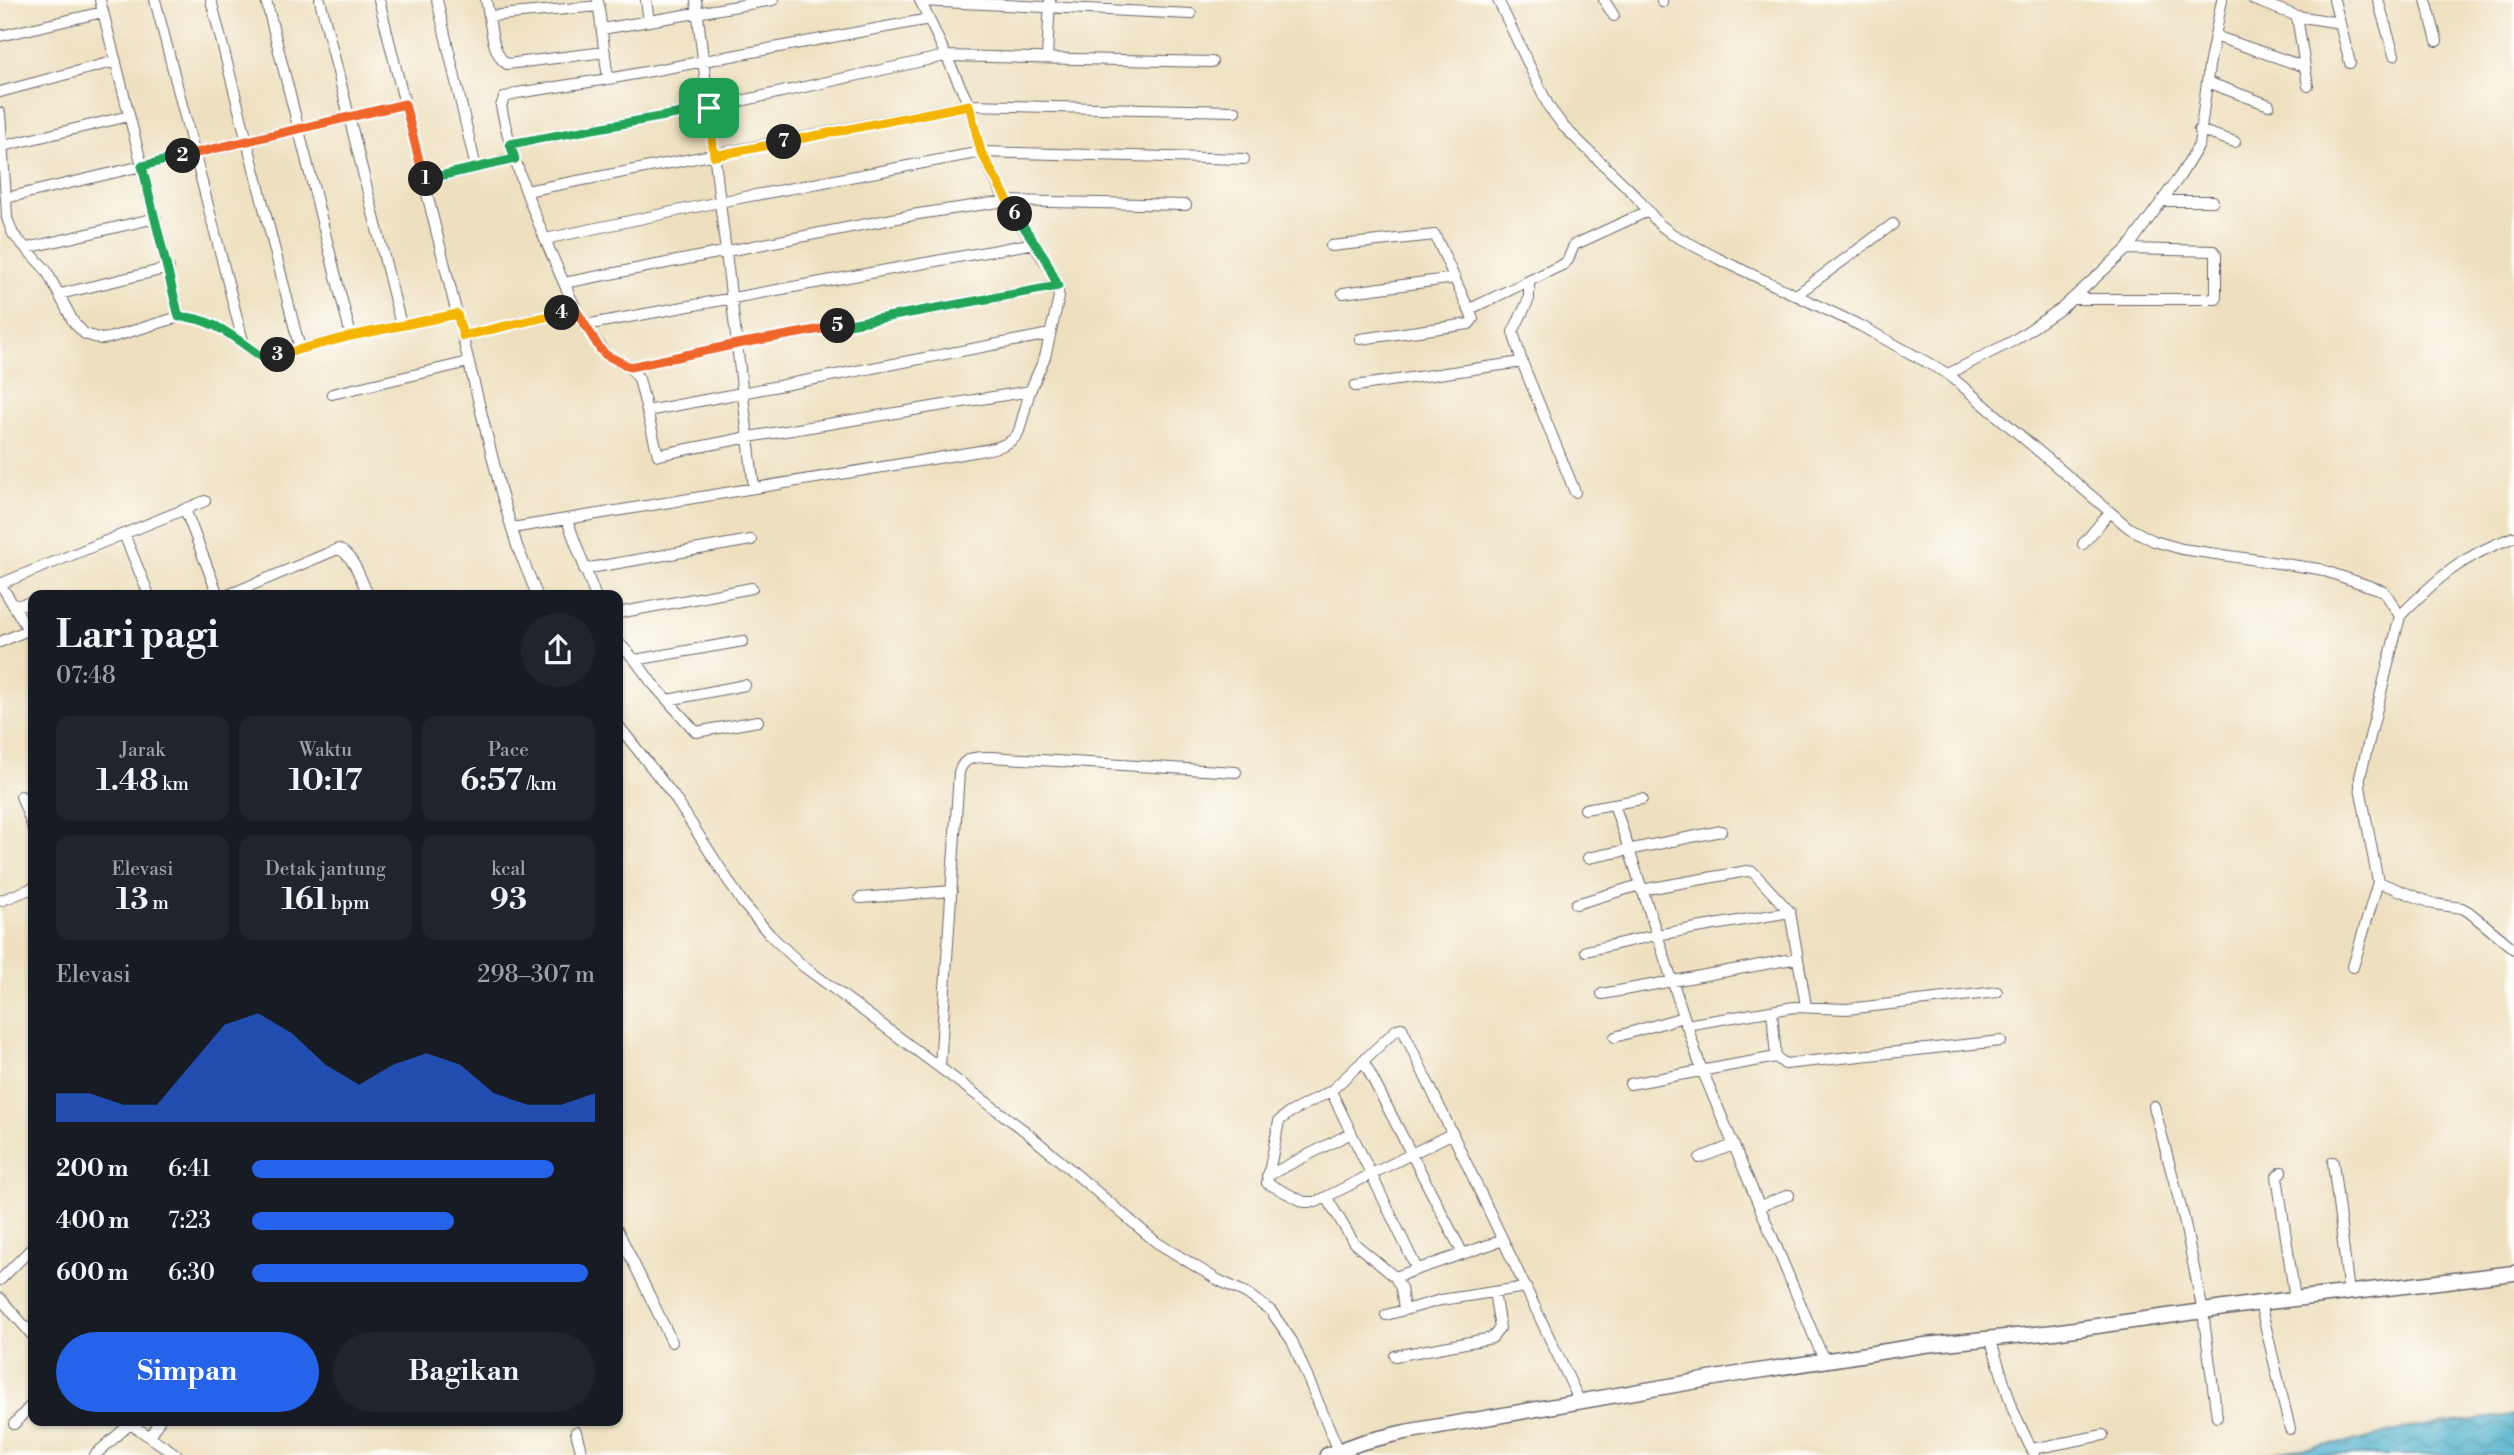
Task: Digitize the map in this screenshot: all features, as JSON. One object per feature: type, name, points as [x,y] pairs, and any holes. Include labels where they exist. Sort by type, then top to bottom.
[{"type":"street","points":[[100,0],[169,268],[179,317]]},
{"type":"street","points":[[155,0],[244,345]]},
{"type":"street","points":[[211,0],[300,349]]},
{"type":"street","points":[[266,0],[351,336]]},
{"type":"street","points":[[320,0],[401,325]]},
{"type":"street","points":[[379,0],[512,528],[535,590]]},
{"type":"street","points":[[437,0],[476,168]]},
{"type":"street","points":[[486,0],[499,55],[508,64],[605,52]]},
{"type":"street","points":[[646,0],[649,21]]},
{"type":"street","points":[[696,0],[754,488]]},
{"type":"street","points":[[602,29],[773,0]]},
{"type":"street","points":[[1497,0],[1549,107],[1564,127],[1599,158],[1672,234],[1861,326],[1948,374],[2129,528],[2154,541],[2182,549],[2319,569],[2384,591],[2400,616]]},
{"type":"street","points":[[1604,0],[1614,16]]},
{"type":"street","points":[[1948,374],[2013,341],[2073,299],[2127,249],[2199,145],[2199,130],[2222,0]]},
{"type":"street","points":[[2254,0],[2297,16],[2340,23]]},
{"type":"street","points":[[2334,0],[2350,63]]},
{"type":"street","points":[[2378,0],[2394,55]]},
{"type":"street","points":[[2426,0],[2437,41]]},
{"type":"street","points":[[512,528],[962,454],[1008,443],[1016,437],[1030,391],[1045,357],[1059,297],[1058,286],[1054,274],[1006,201],[981,152],[969,105],[920,1],[1050,4],[1191,14]]},
{"type":"street","points":[[490,16],[599,3],[608,79]]},
{"type":"street","points":[[1047,57],[1050,4]]},
{"type":"street","points":[[0,36],[103,12]]},
{"type":"street","points":[[2297,16],[2308,86]]},
{"type":"street","points":[[929,19],[608,79],[517,93],[504,98],[501,106],[510,144],[545,239],[576,310],[606,355],[630,367],[639,379],[658,455],[1030,391]]},
{"type":"street","points":[[2215,36],[2305,67]]},
{"type":"street","points":[[510,144],[709,108],[945,56],[1212,62]]},
{"type":"street","points":[[0,92],[116,61]]},
{"type":"street","points":[[2207,82],[2269,105]]},
{"type":"street","points":[[6,198],[405,104]]},
{"type":"street","points":[[526,191],[969,105],[1235,111]]},
{"type":"street","points":[[0,113],[9,226],[46,270],[79,328],[93,337],[101,339],[179,317],[202,319],[263,358],[457,314]]},
{"type":"street","points":[[3,146],[130,116]]},
{"type":"street","points":[[2199,130],[2235,142]]},
{"type":"street","points":[[545,239],[719,202],[981,152],[1244,159]]},
{"type":"street","points":[[424,180],[515,159]]},
{"type":"street","points":[[564,283],[918,214],[1006,201],[1186,205]]},
{"type":"street","points":[[2162,201],[2213,201]]},
{"type":"street","points":[[1470,309],[1564,264],[1569,260],[1574,245],[1648,211]]},
{"type":"street","points":[[27,248],[156,218]]},
{"type":"street","points":[[1796,295],[1893,224]]},
{"type":"street","points":[[1331,246],[1435,235],[1473,319],[1469,324],[1360,340]]},
{"type":"street","points":[[585,325],[1035,243]]},
{"type":"street","points":[[2073,299],[2216,299],[2214,251],[2127,249]]},
{"type":"street","points":[[60,294],[169,268]]},
{"type":"street","points":[[1343,293],[1455,278]]},
{"type":"street","points":[[1529,281],[1530,299],[1513,332],[1522,362],[1575,492]]},
{"type":"street","points":[[630,367],[737,344],[1058,286]]},
{"type":"street","points":[[463,336],[576,310]]},
{"type":"street","points":[[647,411],[1050,334]]},
{"type":"street","points":[[332,394],[469,362]]},
{"type":"street","points":[[1354,386],[1522,362]]},
{"type":"street","points":[[28,629],[0,583],[205,501]]},
{"type":"street","points":[[185,509],[216,590]]},
{"type":"street","points":[[2083,544],[2110,512]]},
{"type":"street","points":[[567,520],[593,590]]},
{"type":"street","points":[[124,534],[147,590]]},
{"type":"street","points":[[2353,967],[2378,882],[2360,777],[2400,616],[2433,582],[2484,548],[2514,537]]},
{"type":"street","points":[[584,569],[751,540]]},
{"type":"street","points":[[240,590],[338,549],[351,560],[366,590]]},
{"type":"street","points":[[623,612],[752,588]]},
{"type":"street","points":[[14,606],[28,603]]},
{"type":"street","points":[[0,642],[28,635]]},
{"type":"street","points":[[635,660],[743,641]]},
{"type":"street","points":[[623,647],[696,732],[758,721]]},
{"type":"street","points":[[668,700],[745,685]]},
{"type":"street","points":[[623,731],[673,795],[731,888],[770,935],[827,986],[1025,1131],[1156,1242],[1217,1280],[1246,1293],[1271,1311],[1292,1341],[1333,1453],[1379,1437],[1405,1432],[1824,1360],[1925,1345],[2514,1273]]},
{"type":"street","points":[[940,1067],[959,772],[964,762],[968,759],[991,757],[1236,772]]},
{"type":"street","points":[[21,796],[28,815]]},
{"type":"street","points":[[1585,809],[1642,799]]},
{"type":"street","points":[[1614,804],[1702,1070],[1824,1360]]},
{"type":"street","points":[[1588,858],[1721,831]]},
{"type":"street","points":[[1576,904],[1641,888],[1750,871],[1790,912],[1806,1006]]},
{"type":"street","points":[[2378,882],[2434,904],[2462,908],[2514,948]]},
{"type":"street","points":[[0,901],[28,890]]},
{"type":"street","points":[[860,898],[952,891]]},
{"type":"street","points":[[1586,951],[1656,934],[1790,912]]},
{"type":"street","points":[[1602,994],[1798,958]]},
{"type":"street","points":[[1615,1037],[1685,1021],[1772,1010],[1806,1006],[1818,1009],[1847,1009],[1997,992]]},
{"type":"street","points":[[1772,1010],[1776,1057],[1785,1064],[2001,1041]]},
{"type":"street","points":[[1453,1133],[1327,1198],[1311,1203],[1268,1185],[1267,1176],[1279,1121],[1331,1091],[1396,1029],[1402,1028],[1453,1133],[1580,1402]]},
{"type":"street","points":[[1630,1084],[1776,1057]]},
{"type":"street","points":[[1363,1060],[1463,1254]]},
{"type":"street","points":[[1331,1091],[1417,1269]]},
{"type":"street","points":[[2154,1106],[2203,1312],[2217,1417]]},
{"type":"street","points":[[1267,1176],[1351,1133]]},
{"type":"street","points":[[1700,1158],[1733,1145]]},
{"type":"street","points":[[2333,1162],[2349,1293]]},
{"type":"street","points":[[2282,1172],[2277,1176],[2295,1299]]},
{"type":"street","points":[[1760,1206],[1788,1195]]},
{"type":"street","points":[[1327,1198],[1354,1243],[1395,1277],[1401,1288],[1404,1309]]},
{"type":"street","points":[[1395,1277],[1503,1240]]},
{"type":"street","points":[[623,1241],[672,1342]]},
{"type":"street","points":[[0,1280],[28,1252]]},
{"type":"street","points":[[1386,1315],[1441,1300],[1526,1287]]},
{"type":"street","points":[[1395,1356],[1492,1338],[1500,1328],[1494,1292]]},
{"type":"street","points":[[0,1300],[28,1331]]},
{"type":"street","points":[[2260,1303],[2290,1429]]},
{"type":"street","points":[[1990,1338],[2013,1410],[2033,1452],[2103,1435]]},
{"type":"street","points":[[14,1424],[28,1409]]},
{"type":"street","points":[[95,1455],[124,1426]]},
{"type":"street","points":[[134,1426],[177,1455]]},
{"type":"street","points":[[150,1437],[156,1426]]},
{"type":"street","points":[[576,1432],[582,1455]]},
{"type":"water","points":[[2514,1415],[2514,1455],[2258,1455],[2357,1441],[2407,1428]]},
{"type":"route","points":[[405,104],[424,180],[515,159],[510,144],[709,108],[714,156],[969,105],[981,152],[1006,201],[1045,258],[1058,286],[737,344],[630,367],[600,349],[576,310],[463,336],[457,314],[263,358],[202,319],[179,317],[142,166],[405,104]]}]
